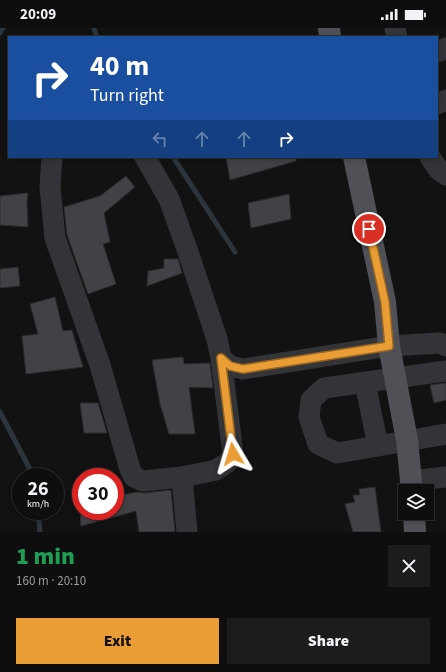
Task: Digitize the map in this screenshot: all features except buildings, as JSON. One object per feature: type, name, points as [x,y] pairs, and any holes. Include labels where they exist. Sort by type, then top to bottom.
[{"type":"main road","points":[[354,158],[385,302],[389,346],[408,440],[411,484]]},
{"type":"main road","points":[[414,520],[415,532]]},
{"type":"street","points":[[52,158],[50,187],[54,238],[100,365],[130,470],[134,477],[143,481],[182,477],[216,470],[227,463],[233,454],[221,358],[217,339],[169,199],[146,158]]},
{"type":"street","points":[[431,158],[438,169],[446,175]]},
{"type":"street","points":[[221,358],[230,366],[243,369],[389,346],[440,343],[446,346]]},
{"type":"street","points":[[446,371],[324,388],[311,400],[309,417],[318,444],[337,453],[446,434]]},
{"type":"street","points":[[365,383],[378,446]]},
{"type":"street","points":[[182,477],[187,532]]},
{"type":"street","points":[[419,484],[446,477]]},
{"type":"waterway","points":[[0,33],[3,28]]},
{"type":"waterway","points":[[94,28],[97,36]]},
{"type":"waterway","points":[[174,158],[235,252]]},
{"type":"waterway","points":[[0,412],[29,468]]},
{"type":"waterway","points":[[39,520],[40,532]]},
{"type":"route","points":[[233,454],[221,358],[230,366],[243,369],[389,346],[385,302],[369,229]]}]
